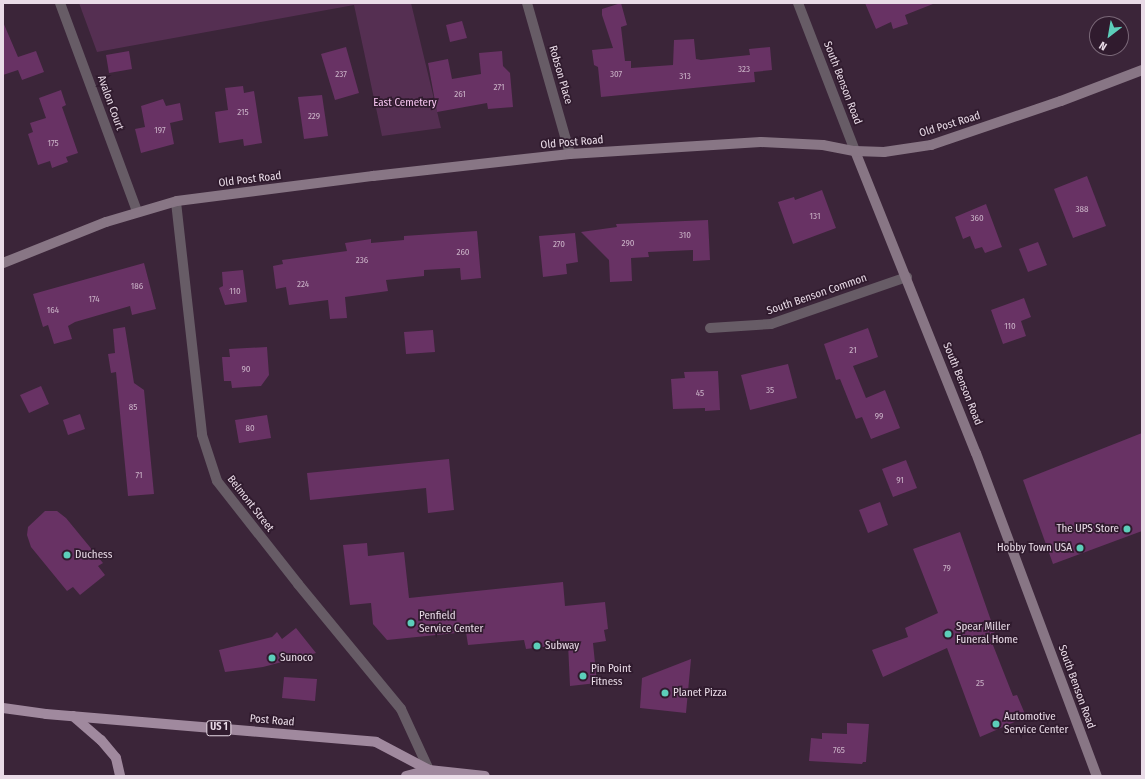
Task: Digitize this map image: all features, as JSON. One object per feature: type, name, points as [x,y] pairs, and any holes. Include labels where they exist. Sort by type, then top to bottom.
[{"type":"main road","name":"Post Road","points":[[3,708],[72,716],[376,742],[429,770],[485,776]]},
{"type":"main road","points":[[72,716],[101,740],[116,758],[120,776]]},
{"type":"main road","name":"US 1","points":[[406,776],[429,770]]},
{"type":"street","name":"Avalon Court","points":[[60,3],[137,211]]},
{"type":"street","name":"Robson Place","points":[[528,3],[570,154]]},
{"type":"street","name":"South Benson Road","points":[[798,3],[855,151],[907,277],[976,453],[1097,776]]},
{"type":"street","name":"Old Post Road","points":[[3,263],[137,211],[176,202],[570,154],[761,142],[823,144],[855,151],[884,152],[931,145],[1061,101],[1142,70]]},
{"type":"street","name":"Belmont Street","points":[[176,202],[202,435],[217,481],[298,584],[401,709],[429,770]]},
{"type":"street","name":"South Benson Common","points":[[710,328],[771,324],[907,277]]},
{"type":"green space","name":"East Cemetery","points":[[79,3],[411,3],[441,128],[382,136],[354,5],[97,52]]},
{"type":"building","points":[[621,3],[627,25],[621,27],[625,61],[631,61],[631,68],[673,65],[674,40],[694,39],[696,59],[701,60],[750,55],[749,49],[770,47],[772,70],[754,72],[755,82],[601,97],[598,67],[594,65],[592,50],[613,48],[602,15],[602,9]]},
{"type":"building","points":[[865,3],[933,4],[905,15],[908,24],[893,29],[891,22],[876,29]]},
{"type":"building","points":[[462,21],[467,38],[450,42],[446,25]]},
{"type":"building","points":[[3,22],[18,57],[36,51],[44,72],[22,80],[18,70],[3,75]]},
{"type":"building","points":[[346,47],[359,93],[335,100],[321,54]]},
{"type":"building","points":[[129,51],[132,69],[109,73],[106,55]]},
{"type":"building","points":[[502,51],[503,66],[510,73],[513,107],[488,109],[487,103],[437,112],[428,63],[448,59],[452,79],[481,74],[479,53]]},
{"type":"building","points":[[243,86],[244,93],[254,91],[262,143],[244,146],[243,139],[219,143],[215,112],[228,110],[225,88]]},
{"type":"building","points":[[61,90],[66,105],[62,107],[78,153],[66,157],[68,162],[52,168],[50,161],[38,165],[28,134],[33,132],[30,123],[46,118],[39,98]]},
{"type":"building","points":[[322,95],[328,136],[304,139],[298,97]]},
{"type":"building","points":[[163,99],[166,106],[180,103],[183,120],[170,123],[174,144],[141,153],[135,129],[145,127],[141,106]]},
{"type":"building","points":[[1087,176],[1106,226],[1073,238],[1054,189]]},
{"type":"building","points":[[822,190],[836,228],[793,244],[778,202],[794,197],[795,200]]},
{"type":"building","points":[[986,204],[1002,247],[985,253],[982,247],[975,249],[970,236],[963,239],[955,217]]},
{"type":"building","points":[[708,220],[710,260],[693,261],[693,250],[648,252],[649,257],[631,258],[632,281],[610,282],[609,260],[581,232],[617,227],[616,224]]},
{"type":"building","points":[[477,231],[481,278],[461,280],[460,268],[424,270],[424,276],[386,280],[388,291],[345,297],[347,318],[330,319],[328,300],[289,305],[286,287],[276,289],[273,266],[283,264],[282,260],[347,251],[345,243],[371,239],[371,243],[404,240],[404,236]]},
{"type":"building","points":[[575,233],[578,262],[566,264],[567,274],[543,277],[539,236]]},
{"type":"building","points":[[1038,242],[1047,265],[1028,272],[1019,249]]},
{"type":"building","points":[[144,263],[156,309],[132,315],[130,306],[75,322],[68,326],[72,339],[54,344],[48,325],[43,327],[33,294]]},
{"type":"building","points":[[243,270],[247,302],[225,305],[219,288],[223,286],[222,272]]},
{"type":"building","points":[[1024,298],[1031,317],[1021,321],[1026,336],[1003,344],[991,310]]},
{"type":"building","points":[[125,327],[134,383],[144,390],[154,494],[128,496],[116,372],[111,373],[108,354],[115,353],[113,329]]},
{"type":"building","points":[[868,328],[878,357],[853,366],[866,398],[885,390],[900,428],[871,439],[862,417],[856,419],[840,379],[836,380],[824,344]]},
{"type":"building","points":[[433,330],[435,352],[406,354],[404,332]]},
{"type":"building","points":[[267,347],[269,375],[261,386],[232,388],[231,381],[224,381],[222,357],[230,357],[229,349]]},
{"type":"building","points":[[788,364],[797,398],[750,410],[741,375]]},
{"type":"building","points":[[718,371],[720,410],[705,411],[705,408],[673,409],[671,379],[685,378],[684,372]]},
{"type":"building","points":[[41,386],[49,404],[29,413],[20,395]]},
{"type":"building","points":[[80,414],[85,429],[68,435],[63,420]]},
{"type":"building","points":[[267,415],[271,438],[239,443],[235,420]]},
{"type":"building","points":[[1142,433],[1142,531],[1053,564],[1023,480]]},
{"type":"building","points":[[449,459],[454,510],[428,513],[426,488],[310,500],[307,473]]},
{"type":"building","points":[[906,460],[917,488],[893,497],[882,469]]},
{"type":"building","points":[[880,502],[888,525],[868,533],[859,510]]},
{"type":"building","name":"Duchess","points":[[45,511],[57,511],[66,518],[103,563],[98,566],[105,575],[80,595],[73,587],[67,591],[31,547],[27,535],[28,527]]},
{"type":"building","points":[[960,532],[995,632],[989,635],[1013,696],[1017,695],[1025,714],[1018,717],[1019,720],[980,737],[947,648],[883,677],[872,650],[908,637],[905,628],[938,613],[913,549]]},
{"type":"building","points":[[367,543],[368,556],[404,552],[409,598],[563,582],[565,606],[605,602],[608,629],[604,630],[606,641],[593,643],[597,683],[570,686],[568,644],[526,649],[524,640],[468,645],[466,632],[387,640],[373,624],[371,603],[350,605],[343,545]]},
{"type":"building","points":[[296,628],[316,653],[263,667],[225,672],[219,650],[272,637],[277,632],[282,639]]},
{"type":"building","name":"Planet Pizza","points":[[691,659],[686,713],[640,708],[642,678]]},
{"type":"building","name":"Sunoco","points":[[284,677],[317,679],[315,701],[282,698]]},
{"type":"building","points":[[847,723],[869,724],[866,762],[863,762],[862,764],[809,761],[811,738],[822,739],[822,733],[847,734]]},
{"type":"place","name":"The UPS Store","points":[[1127,529]]},
{"type":"place","name":"Hobby Town USA","points":[[1080,548]]},
{"type":"place","name":"Duchess","points":[[67,555]]},
{"type":"place","name":"Penfield Service Center","points":[[411,623]]},
{"type":"place","name":"Spear Miller Funeral Home","points":[[948,634]]},
{"type":"place","name":"Subway","points":[[537,646]]},
{"type":"place","name":"Sunoco","points":[[272,658]]},
{"type":"place","name":"Pin Point Fitness","points":[[583,676]]},
{"type":"place","name":"Planet Pizza","points":[[665,693]]},
{"type":"place","name":"Automotive Service Center","points":[[996,724]]}]
